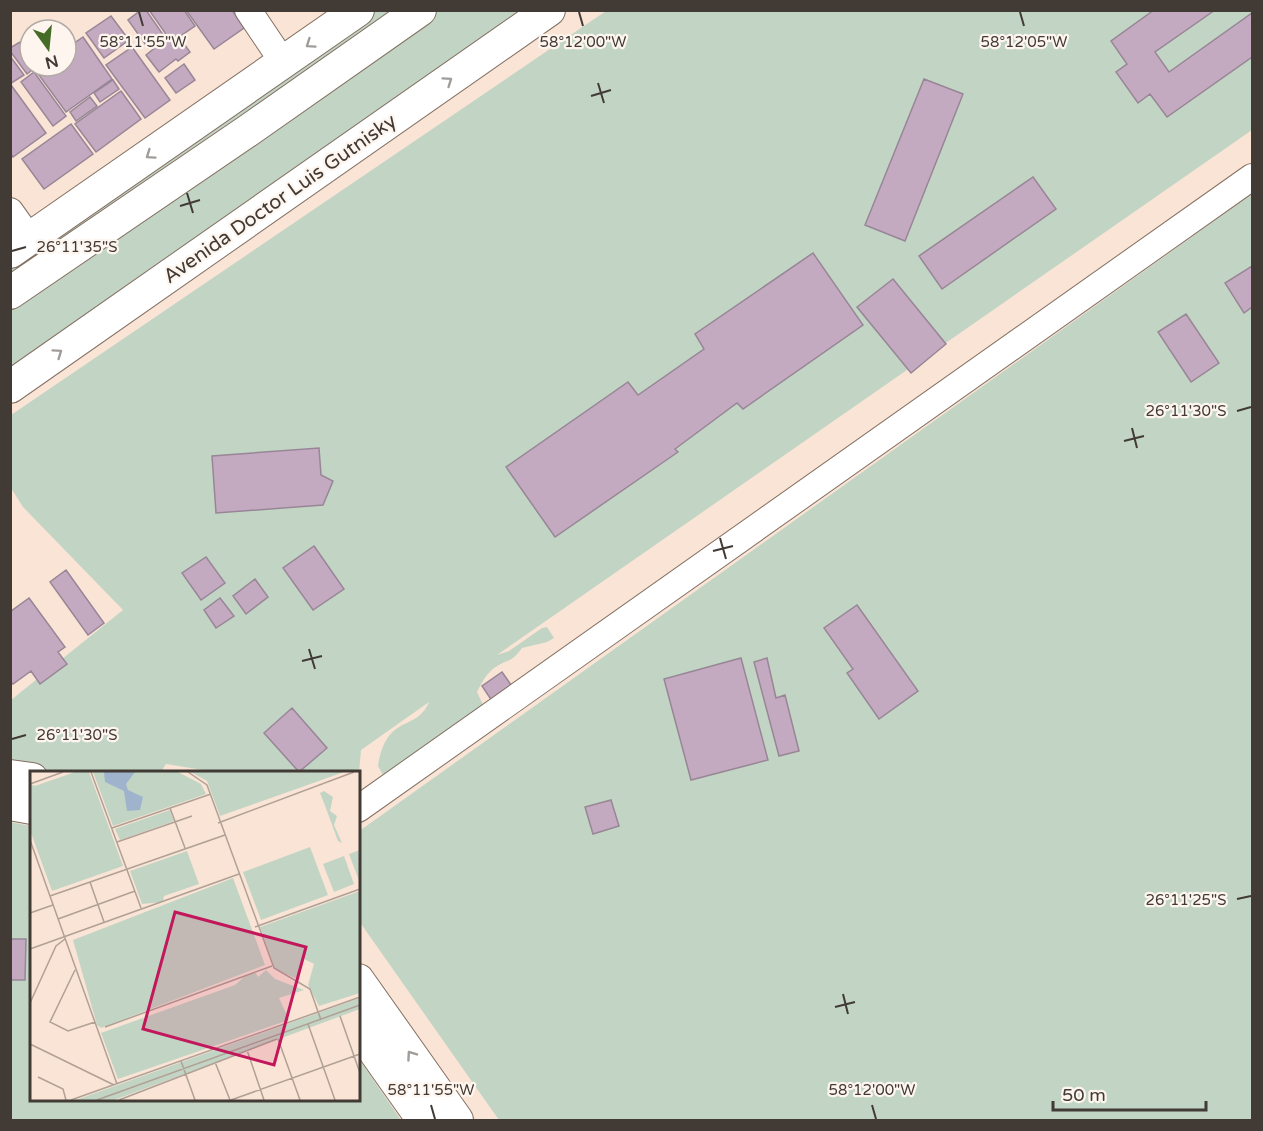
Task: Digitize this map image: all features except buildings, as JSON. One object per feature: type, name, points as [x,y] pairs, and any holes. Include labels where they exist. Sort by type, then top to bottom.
[{"type":"main road","points":[[20,245],[358,10]]},
{"type":"main road","points":[[10,292],[249,130],[420,10]]},
{"type":"main road","name":"Avenida Doctor Luis Gutnisky","points":[[10,387],[549,10]]},
{"type":"main road","points":[[10,776],[30,779]]},
{"type":"main road","points":[[10,804],[30,808]]},
{"type":"main road","points":[[360,983],[457,1120]]},
{"type":"main road","points":[[360,1031],[423,1120]]},
{"type":"street","points":[[248,10],[283,62]]},
{"type":"street","points":[[360,808],[1252,177]]},
{"type":"street","points":[[10,211],[20,245]]},
{"type":"green space","points":[[376,11],[532,11],[11,372],[10,264]]},
{"type":"green space","points":[[606,11],[1252,11],[1252,130],[497,655],[509,651],[542,628],[547,627],[554,638],[522,648],[512,659],[494,668],[486,676],[477,692],[484,707],[384,777],[378,766],[385,742],[397,728],[420,715],[429,702],[361,750],[359,771],[203,771],[166,764],[162,771],[42,771],[11,762],[11,700],[123,610],[23,507],[11,488],[11,415]]},
{"type":"green space","points":[[1252,194],[1252,1120],[499,1120],[360,922],[360,831]]},
{"type":"green space","points":[[10,822],[30,826],[30,1101],[360,1101],[360,1060],[401,1120],[11,1120]]}]
